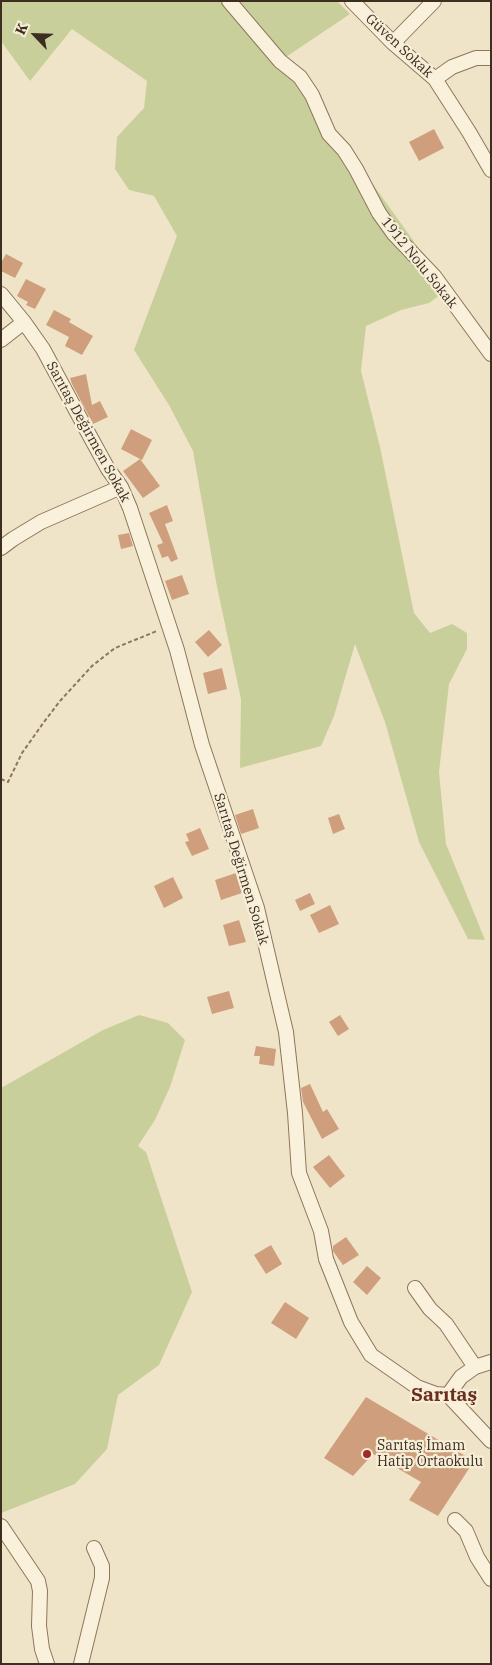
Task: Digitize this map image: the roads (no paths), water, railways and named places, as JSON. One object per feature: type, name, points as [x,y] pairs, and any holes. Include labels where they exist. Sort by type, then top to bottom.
[{"type":"street","name":"1912 Nolu Sokak","points":[[229,1],[280,61],[300,77],[312,95],[329,134],[352,162],[379,212],[394,234],[434,276],[491,354]]},
{"type":"street","name":"Güven Sokak","points":[[352,1],[393,43],[435,79],[491,170]]},
{"type":"street","points":[[393,43],[434,1]]},
{"type":"street","points":[[435,79],[452,67],[476,58],[491,58]]},
{"type":"street","name":"Sarıtaş Değirmen Sokak","points":[[1,294],[43,349],[86,429],[121,488],[130,508],[177,650],[202,745],[259,917],[286,1032],[295,1113],[299,1174],[321,1230],[326,1259],[351,1322],[371,1355],[417,1387],[436,1394],[448,1395]]},
{"type":"street","points":[[1,340],[24,322]]},
{"type":"street","points":[[1,548],[41,522],[121,488]]},
{"type":"street","points":[[415,1288],[430,1309],[446,1324],[474,1367]]},
{"type":"street","points":[[491,1362],[474,1367],[461,1377],[448,1395],[491,1441]]},
{"type":"street","points":[[455,1520],[466,1531],[477,1557],[491,1580]]},
{"type":"street","points":[[1,1526],[38,1581],[40,1591],[40,1634],[47,1664]]},
{"type":"street","points":[[81,1664],[102,1578],[102,1566],[94,1548]]},
{"type":"place","name":"Sarıtaş İmam Hatip Ortaokulu","points":[[367,1454]]},
{"type":"district","name":"Sarıtaş","points":[[444,1396]]}]
